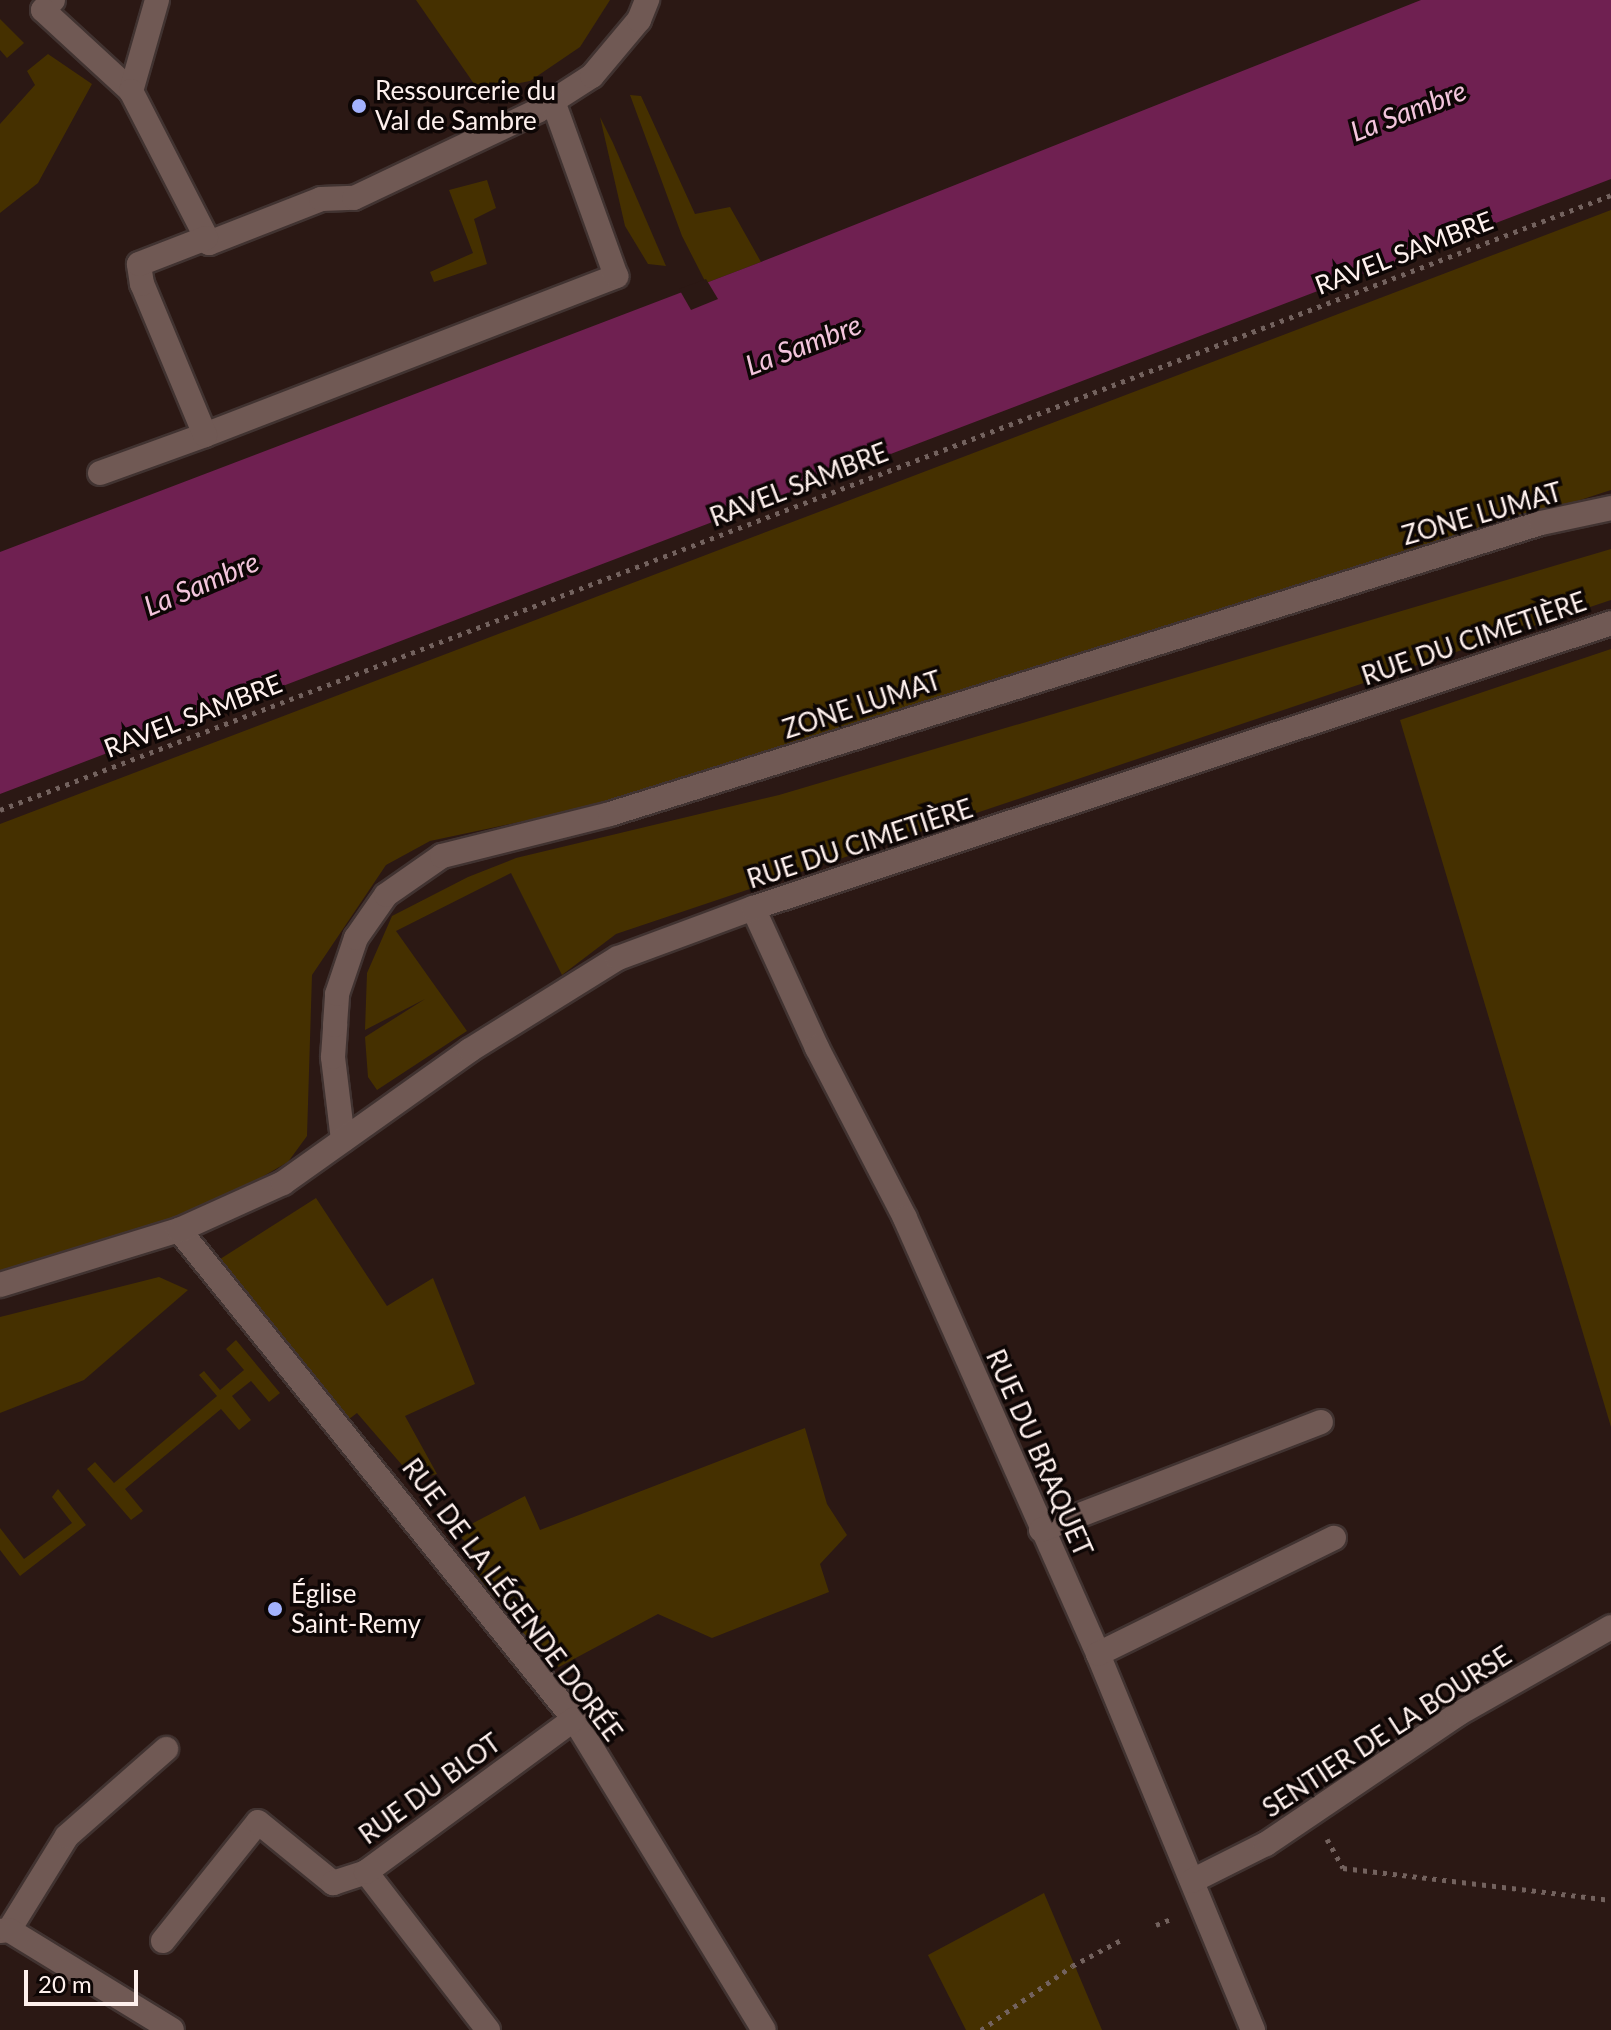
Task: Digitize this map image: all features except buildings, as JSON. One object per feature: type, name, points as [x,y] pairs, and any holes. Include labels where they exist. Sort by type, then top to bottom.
[{"type":"street","points":[[131,91],[157,0]]},
{"type":"street","points":[[43,3],[131,91],[209,243],[321,199],[354,198],[553,101],[592,76],[639,20],[647,0]]},
{"type":"street","points":[[100,473],[616,276],[553,101]]},
{"type":"street","points":[[205,435],[142,284],[139,264],[206,238]]},
{"type":"street","name":"ZONE LUMAT","points":[[343,1140],[333,1057],[337,994],[356,938],[386,895],[442,856],[610,814],[1541,523],[1611,508]]},
{"type":"street","name":"RUE DU CIMETIÈRE","points":[[0,1285],[179,1230],[283,1183],[470,1050],[618,958],[753,908],[1611,623]]},
{"type":"street","name":"RUE DU BRAQUET","points":[[753,908],[817,1048],[905,1218],[1098,1654],[1253,2030]]},
{"type":"street","name":"RUE DE LA LÉGENDE DORÉE","points":[[179,1230],[574,1719],[764,2030]]},
{"type":"street","points":[[1041,1530],[1321,1422]]},
{"type":"street","points":[[1098,1654],[1334,1538]]},
{"type":"street","name":"SENTIER DE LA BOURSE","points":[[1192,1881],[1266,1844],[1458,1714],[1611,1627]]},
{"type":"street","name":"RUE DU BLOT","points":[[488,2030],[366,1872],[574,1719]]},
{"type":"street","points":[[166,1749],[67,1836],[5,1931],[172,2030]]},
{"type":"street","points":[[163,1941],[258,1822],[333,1883],[366,1872]]},
{"type":"path","name":"RAVEL SAMBRE","points":[[0,810],[1611,195]]},
{"type":"path","points":[[1312,1810],[1343,1868],[1611,1900]]},
{"type":"path","points":[[981,2030],[1072,1966],[1123,1939]]},
{"type":"shaded area","points":[[416,0],[610,0],[580,47],[530,81],[479,91]]},
{"type":"shaded area","points":[[0,19],[24,43],[7,58],[0,50]]},
{"type":"shaded area","points":[[48,54],[92,84],[38,183],[0,213],[0,124],[35,85],[27,71]]},
{"type":"shaded area","points":[[630,95],[641,96],[695,214],[730,207],[761,262],[706,283],[682,236]]},
{"type":"shaded area","points":[[600,117],[666,266],[648,264],[625,226]]},
{"type":"shaded area","points":[[487,180],[496,208],[474,219],[487,264],[434,282],[430,272],[473,253],[449,190]]},
{"type":"shaded area","points":[[1611,210],[1611,490],[717,780],[430,841],[386,865],[312,975],[307,1136],[288,1162],[158,1237],[0,1275],[0,824]]},
{"type":"shaded area","points":[[1611,549],[1611,600],[616,934],[562,975],[511,873],[396,931],[467,1031],[377,1090],[368,1077],[365,1037],[425,999],[365,1030],[367,973],[392,916],[468,877],[516,858],[779,795]]},
{"type":"shaded area","points":[[1611,649],[1611,1427],[1400,720]]},
{"type":"shaded area","points":[[316,1198],[387,1306],[433,1278],[475,1384],[405,1416],[437,1474],[415,1480],[357,1413],[336,1429],[217,1261]]},
{"type":"shaded area","points":[[159,1277],[188,1290],[84,1380],[0,1413],[0,1317]]},
{"type":"shaded area","points":[[236,1340],[280,1393],[269,1402],[251,1381],[232,1396],[251,1420],[239,1430],[221,1409],[125,1489],[143,1511],[131,1520],[87,1469],[95,1462],[114,1483],[217,1396],[199,1375],[204,1371],[220,1390],[244,1370],[226,1349]]},
{"type":"shaded area","points":[[805,1428],[827,1504],[847,1535],[820,1564],[829,1592],[712,1638],[658,1614],[557,1668],[463,1578],[486,1563],[456,1532],[525,1496],[540,1530]]},
{"type":"shaded area","points":[[58,1489],[86,1525],[20,1576],[0,1550],[0,1528],[24,1559],[72,1523],[52,1497]]},
{"type":"shaded area","points":[[1044,1893],[1102,2030],[966,2030],[928,1955]]},
{"type":"water","name":"La Sambre","points":[[1421,0],[1611,0],[1611,179],[0,794],[0,552],[761,262]]},
{"type":"pier","points":[[706,279],[718,299],[691,310],[679,289]]},
{"type":"place","name":"Ressourcerie du Val de Sambre","points":[[359,106]]},
{"type":"place","name":"Église Saint-Remy","points":[[275,1609]]}]
